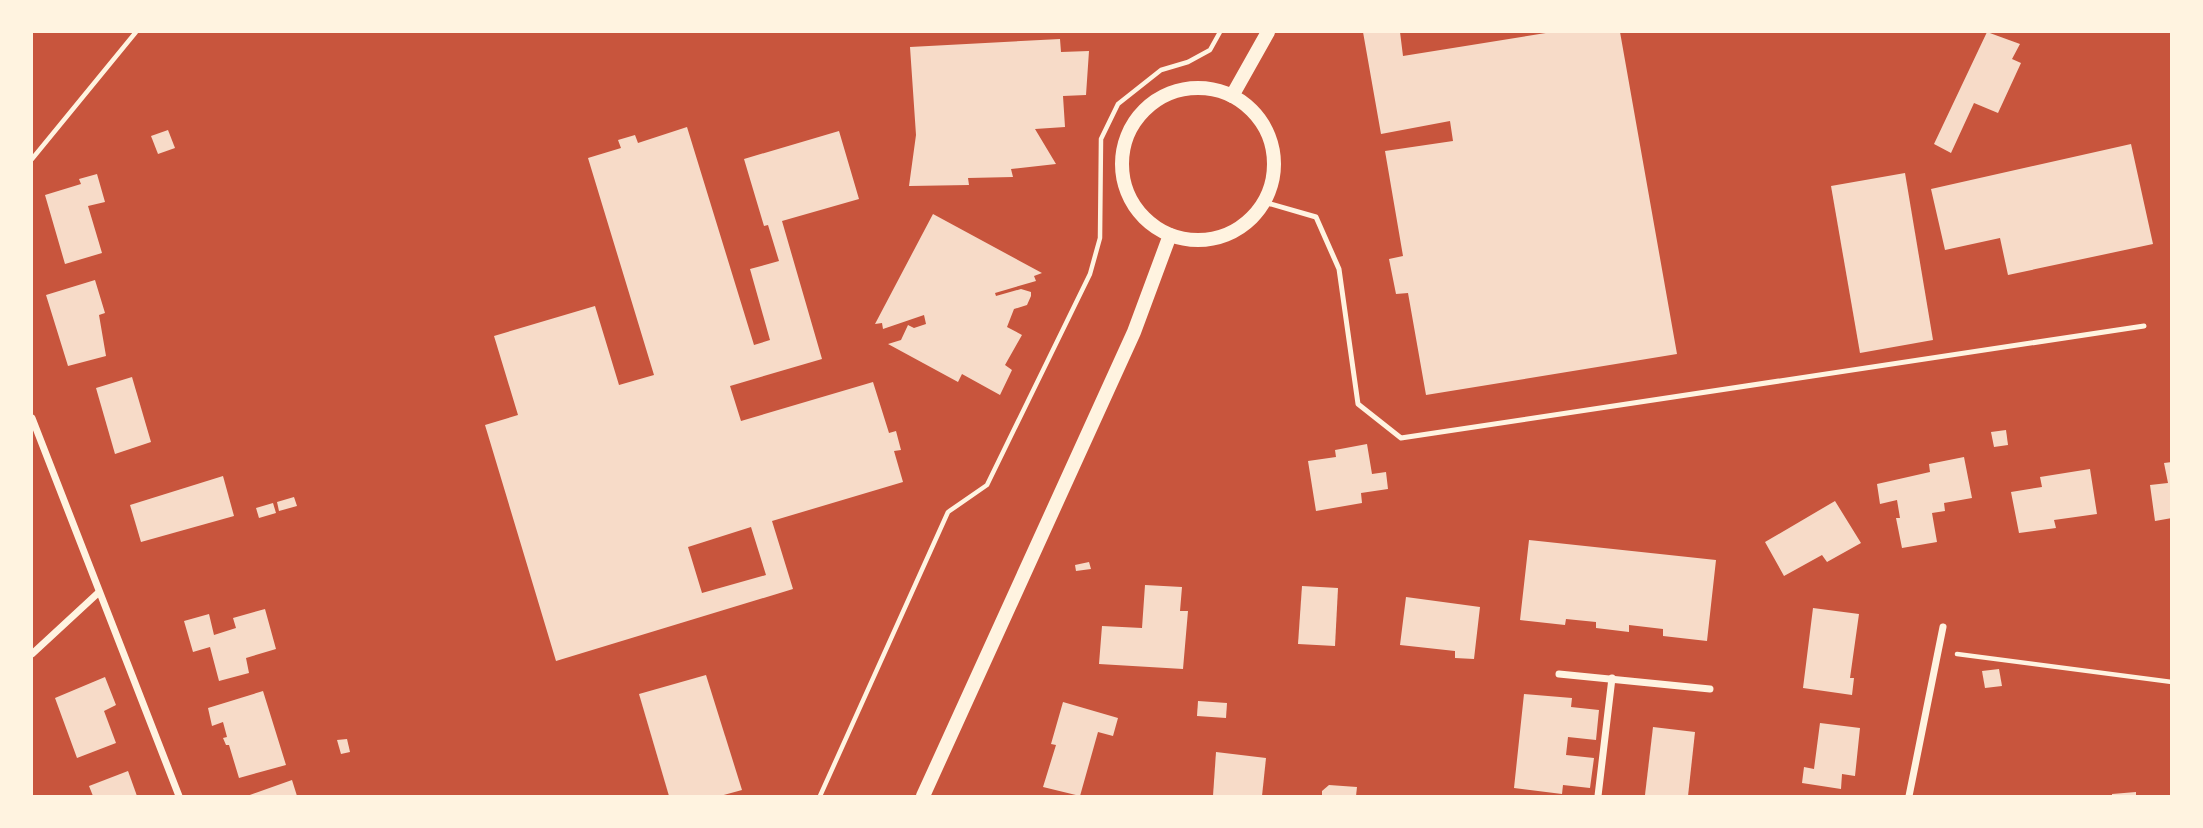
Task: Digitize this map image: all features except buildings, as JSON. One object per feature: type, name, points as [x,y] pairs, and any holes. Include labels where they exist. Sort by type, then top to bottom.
[{"type":"main road","points":[[1232,96],[1268,32]]},
{"type":"main road","points":[[1209,89],[1232,96],[1252,111],[1266,131],[1273,154],[1273,179],[1264,202],[1251,219],[1234,232],[1213,239],[1191,240],[1170,235],[1149,223],[1132,205],[1123,182],[1121,158],[1128,134],[1141,113],[1161,98],[1209,89]]},
{"type":"main road","points":[[923,796],[1133,332],[1170,235]]},
{"type":"street","points":[[32,418],[179,796]]},
{"type":"street","points":[[32,654],[98,593]]},
{"type":"street","points":[[1909,796],[1942,627]]},
{"type":"street","points":[[1559,674],[1710,689]]},
{"type":"street","points":[[1598,796],[1612,678]]},
{"type":"lane","points":[[1264,202],[1316,217],[1339,270],[1358,404],[1401,438],[2144,326]]},
{"type":"path","points":[[32,159],[136,32]]},
{"type":"path","points":[[820,796],[948,512],[987,485],[1090,274],[1100,237],[1101,139],[1118,104],[1161,70],[1188,62],[1210,50],[1220,32]]},
{"type":"path","points":[[1938,652],[2172,682]]}]
